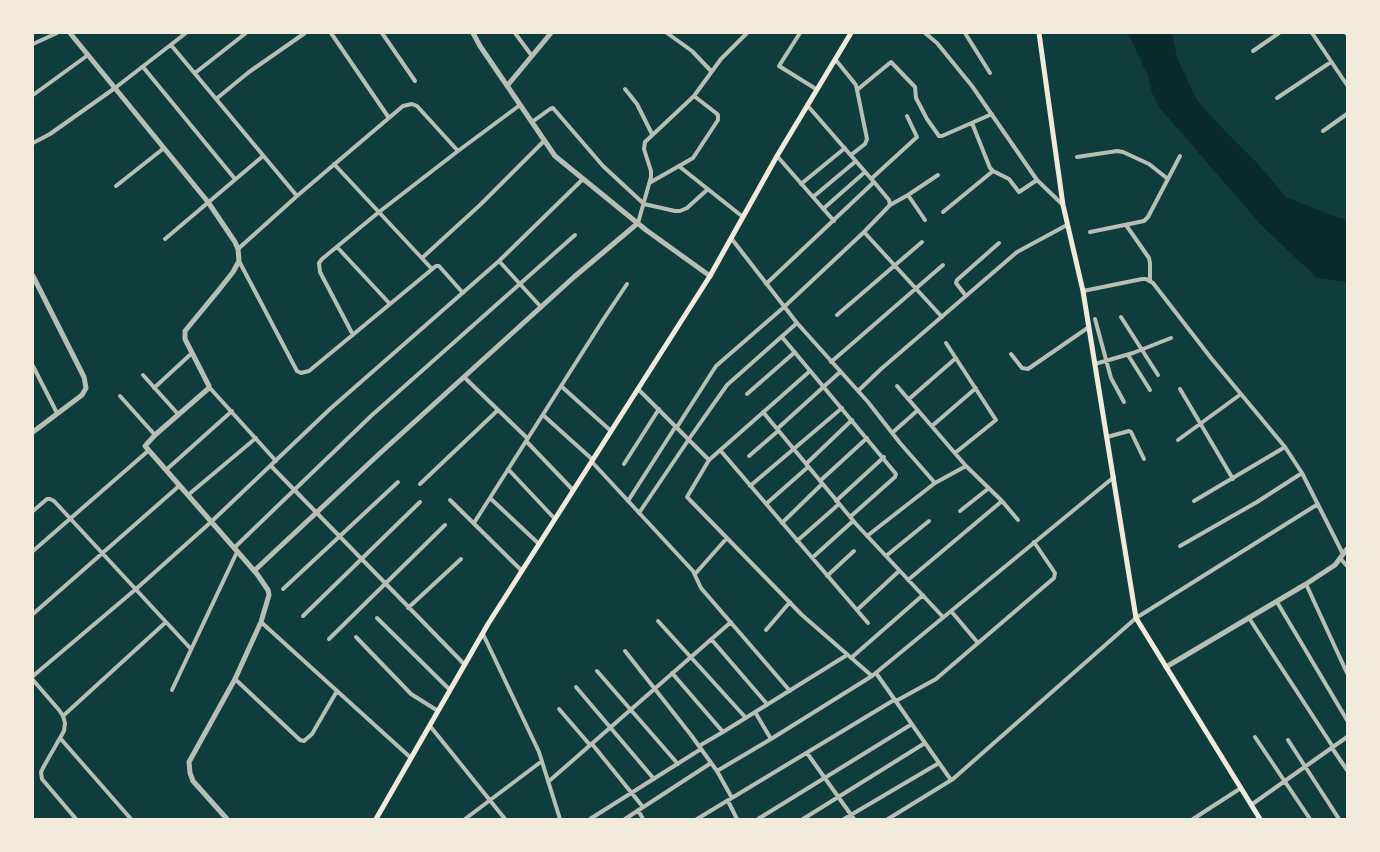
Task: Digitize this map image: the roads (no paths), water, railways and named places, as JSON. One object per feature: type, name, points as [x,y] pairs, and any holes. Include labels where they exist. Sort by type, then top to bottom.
[{"type":"main road","points":[[376,819],[483,633],[710,276],[777,156],[851,33]]},
{"type":"main road","points":[[1040,33],[1063,206],[1083,291],[1136,618],[1260,819]]},
{"type":"street","points":[[33,44],[57,33]]},
{"type":"street","points":[[70,33],[207,202],[235,242],[238,249],[238,261],[297,371],[301,373],[309,371],[436,266],[439,266],[463,293]]},
{"type":"street","points":[[33,143],[50,134],[115,88],[186,33]]},
{"type":"street","points":[[195,73],[246,33]]},
{"type":"street","points":[[216,99],[249,72],[305,33]]},
{"type":"street","points":[[331,33],[389,117]]},
{"type":"street","points":[[382,33],[415,81]]},
{"type":"street","points":[[473,33],[555,156],[638,223],[710,276]]},
{"type":"street","points":[[515,33],[532,56]]},
{"type":"street","points":[[507,86],[551,33]]},
{"type":"street","points":[[667,33],[692,51],[711,71]]},
{"type":"street","points":[[254,571],[464,377],[638,223],[651,183],[651,171],[644,146],[648,138],[694,96],[721,59],[747,33]]},
{"type":"street","points":[[800,33],[779,66],[816,89]]},
{"type":"street","points":[[925,33],[937,43],[972,86],[1037,180],[1063,206]]},
{"type":"street","points":[[965,33],[990,73]]},
{"type":"street","points":[[1252,51],[1279,33]]},
{"type":"street","points":[[1312,33],[1347,84]]},
{"type":"street","points":[[171,45],[297,196]]},
{"type":"street","points":[[33,95],[88,56]]},
{"type":"street","points":[[835,59],[857,90],[867,141],[851,155]]},
{"type":"street","points":[[857,90],[889,62],[892,62],[915,87],[916,98],[939,136],[992,114]]},
{"type":"street","points":[[1277,98],[1331,62]]},
{"type":"street","points":[[142,67],[235,179]]},
{"type":"street","points":[[625,89],[640,109],[653,134]]},
{"type":"street","points":[[651,183],[693,158],[718,120],[716,113],[694,96]]},
{"type":"street","points":[[238,249],[334,164],[407,104],[417,106],[458,151]]},
{"type":"street","points":[[353,335],[319,268],[319,263],[379,212],[520,105]]},
{"type":"street","points":[[807,105],[866,172],[889,200],[890,205]]},
{"type":"street","points":[[532,122],[553,108],[603,166],[644,204],[680,211],[687,208],[708,189]]},
{"type":"street","points":[[1323,131],[1347,114]]},
{"type":"street","points":[[766,284],[834,221],[917,137],[907,116]]},
{"type":"street","points":[[972,123],[993,171],[1008,179],[1019,192],[1037,180]]},
{"type":"street","points":[[422,258],[480,205],[544,141]]},
{"type":"street","points":[[117,186],[164,148]]},
{"type":"street","points":[[801,184],[845,148]]},
{"type":"street","points":[[1077,157],[1124,152],[1149,164],[1168,179]]},
{"type":"street","points":[[165,239],[263,156]]},
{"type":"street","points":[[777,156],[834,221]]},
{"type":"street","points":[[1090,232],[1144,221],[1180,156]]},
{"type":"street","points":[[813,197],[856,160]]},
{"type":"street","points":[[334,164],[432,268]]},
{"type":"street","points":[[680,167],[742,217]]},
{"type":"street","points":[[943,212],[993,171]]},
{"type":"street","points":[[823,209],[866,172]]},
{"type":"street","points":[[628,501],[716,366],[784,307],[890,205],[938,175]]},
{"type":"street","points":[[76,819],[42,779],[41,772],[64,731],[63,716],[33,678],[211,522],[330,409],[499,261],[583,179]]},
{"type":"street","points":[[908,195],[925,220]]},
{"type":"street","points":[[858,391],[1017,252],[1067,225]]},
{"type":"street","points":[[1126,225],[1149,258],[1150,280],[1285,447],[1302,473],[1347,566]]},
{"type":"street","points":[[864,232],[942,317]]},
{"type":"street","points":[[172,690],[236,550],[371,416],[575,235]]},
{"type":"street","points":[[731,237],[797,323],[935,483]]},
{"type":"street","points":[[837,315],[922,243]]},
{"type":"street","points":[[966,296],[956,281],[999,243]]},
{"type":"street","points":[[337,247],[390,304]]},
{"type":"street","points":[[238,261],[226,281],[185,331],[185,339],[209,387],[276,461]]},
{"type":"street","points":[[499,261],[541,308]]},
{"type":"street","points":[[831,362],[943,265]]},
{"type":"street","points":[[33,276],[86,383],[82,395],[33,432]]},
{"type":"street","points":[[1083,291],[1142,279],[1150,280]]},
{"type":"street","points":[[474,523],[627,284]]},
{"type":"street","points":[[1121,317],[1158,375]]},
{"type":"street","points":[[1095,319],[1105,361],[1124,402]]},
{"type":"street","points":[[639,513],[728,385],[797,323]]},
{"type":"street","points":[[1011,354],[1023,370],[1028,369],[1089,327]]},
{"type":"street","points":[[782,337],[896,474],[812,558]]},
{"type":"street","points":[[1095,364],[1128,355],[1171,338]]},
{"type":"street","points":[[946,342],[996,420],[955,453]]},
{"type":"street","points":[[154,388],[192,352]]},
{"type":"street","points":[[747,394],[795,352]]},
{"type":"street","points":[[1128,355],[1150,390]]},
{"type":"street","points":[[909,399],[956,358]]},
{"type":"street","points":[[33,366],[57,413]]},
{"type":"street","points":[[810,371],[709,459],[687,497],[790,602],[849,656],[874,675],[895,700],[951,780]]},
{"type":"street","points":[[749,456],[840,372]]},
{"type":"street","points":[[143,375],[178,414]]},
{"type":"street","points":[[464,377],[573,490]]},
{"type":"street","points":[[561,386],[611,431]]},
{"type":"street","points":[[897,386],[966,466],[1018,520]]},
{"type":"street","points":[[209,387],[145,445],[254,571],[263,582],[269,595],[261,622],[235,680],[188,767],[193,781],[227,819]]},
{"type":"street","points":[[932,426],[976,388]]},
{"type":"street","points":[[638,389],[709,459]]},
{"type":"street","points":[[1180,389],[1233,478]]},
{"type":"street","points":[[1178,440],[1241,394]]},
{"type":"street","points":[[120,396],[155,435]]},
{"type":"street","points":[[750,486],[842,408]]},
{"type":"street","points":[[420,484],[498,410]]},
{"type":"street","points":[[624,464],[659,410]]},
{"type":"street","points":[[166,471],[232,411]]},
{"type":"street","points":[[892,433],[918,411]]},
{"type":"street","points":[[763,412],[851,519],[943,617]]},
{"type":"street","points":[[543,415],[592,461],[695,574],[699,585],[790,691]]},
{"type":"street","points":[[766,504],[852,420]]},
{"type":"street","points":[[1107,437],[1129,430],[1144,459]]},
{"type":"street","points":[[188,496],[256,438]]},
{"type":"street","points":[[782,523],[867,438]]},
{"type":"street","points":[[1194,501],[1285,447]]},
{"type":"street","points":[[720,450],[868,623]]},
{"type":"street","points":[[33,551],[148,451]]},
{"type":"street","points":[[797,541],[884,457]]},
{"type":"street","points":[[271,466],[465,665]]},
{"type":"street","points":[[867,536],[935,483],[966,466]]},
{"type":"street","points":[[508,469],[555,519]]},
{"type":"street","points":[[1180,546],[1302,473]]},
{"type":"street","points":[[717,771],[874,675],[1114,477]]},
{"type":"street","points":[[283,589],[398,482]]},
{"type":"street","points":[[33,614],[179,486]]},
{"type":"street","points":[[960,511],[989,488]]},
{"type":"street","points":[[490,498],[539,544]]},
{"type":"street","points":[[33,511],[44,501],[50,499],[54,501],[191,649]]},
{"type":"street","points":[[450,500],[522,571]]},
{"type":"street","points":[[908,580],[1002,501]]},
{"type":"street","points":[[303,616],[420,502]]},
{"type":"street","points":[[889,819],[951,780],[1136,618],[1318,504]]},
{"type":"street","points":[[886,556],[929,521]]},
{"type":"street","points":[[329,639],[445,525]]},
{"type":"street","points":[[695,574],[728,538]]},
{"type":"street","points":[[697,819],[895,700],[936,679],[1055,576],[1034,542]]},
{"type":"street","points":[[827,576],[854,551]]},
{"type":"street","points":[[1166,667],[1306,584],[1335,565],[1343,554]]},
{"type":"street","points":[[408,608],[461,559]]},
{"type":"street","points":[[857,610],[899,571]]},
{"type":"street","points":[[1306,584],[1347,673]]},
{"type":"street","points":[[590,819],[678,764],[723,732],[849,656],[923,596]]},
{"type":"street","points":[[766,630],[790,602]]},
{"type":"street","points":[[1277,602],[1347,720]]},
{"type":"street","points":[[951,610],[978,643]]},
{"type":"street","points":[[377,618],[450,690]]},
{"type":"street","points":[[1249,618],[1347,770]]},
{"type":"street","points":[[658,621],[746,718]]},
{"type":"street","points":[[63,716],[166,622]]},
{"type":"street","points":[[261,622],[411,758]]},
{"type":"street","points":[[548,782],[731,622]]},
{"type":"street","points":[[483,633],[539,752],[560,819]]},
{"type":"street","points":[[356,637],[411,694],[438,711]]},
{"type":"street","points":[[711,639],[768,705]]},
{"type":"street","points":[[625,651],[717,771],[737,819]]},
{"type":"street","points":[[597,671],[678,764]]},
{"type":"street","points":[[672,673],[723,732]]},
{"type":"street","points":[[235,680],[300,740],[304,741],[312,734],[338,691]]},
{"type":"street","points":[[576,687],[654,779]]},
{"type":"street","points":[[559,709],[632,793],[641,809],[643,819]]},
{"type":"street","points":[[755,712],[771,739]]},
{"type":"street","points":[[758,819],[912,724]]},
{"type":"street","points":[[430,726],[505,819]]},
{"type":"street","points":[[1255,737],[1310,819]]},
{"type":"street","points":[[1251,805],[1347,737]]},
{"type":"street","points":[[60,738],[131,819]]},
{"type":"street","points":[[1288,740],[1339,819]]},
{"type":"street","points":[[803,819],[925,743]]},
{"type":"street","points":[[807,753],[852,817]]},
{"type":"street","points":[[467,819],[542,761]]},
{"type":"street","points":[[625,819],[711,763]]},
{"type":"street","points":[[844,819],[852,817],[939,763]]},
{"type":"street","points":[[1193,819],[1240,788]]},
{"type":"water","points":[[1128,33],[1172,33],[1177,58],[1197,100],[1286,197],[1347,220],[1347,282],[1317,278],[1261,225],[1159,107],[1152,93],[1148,76]]}]
